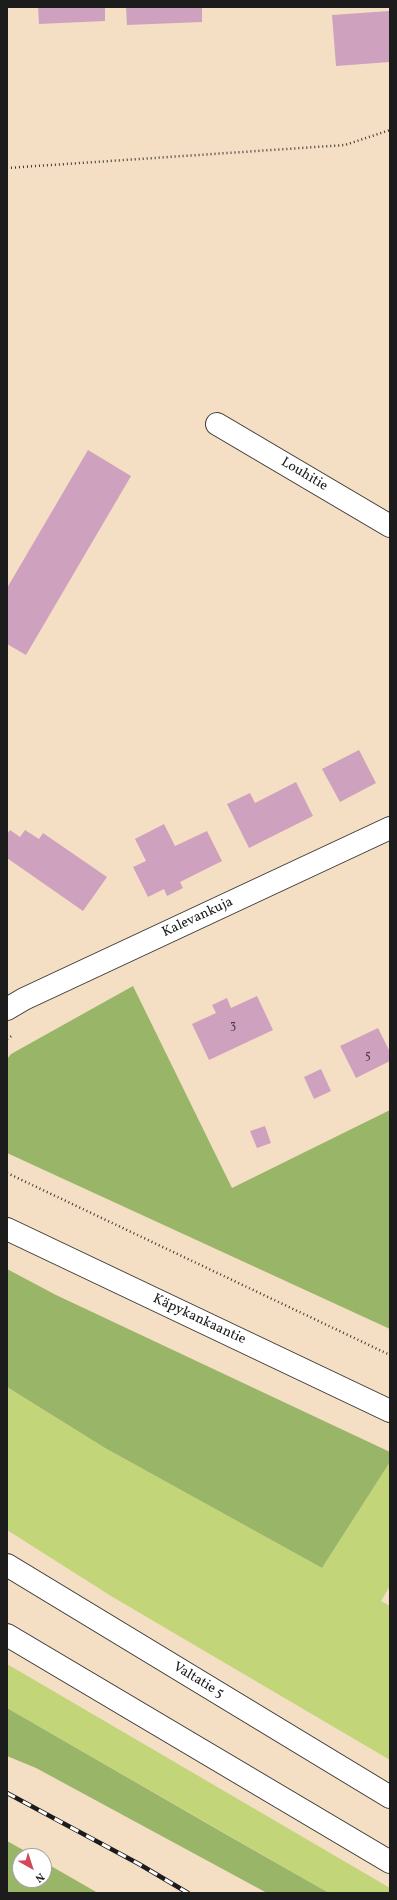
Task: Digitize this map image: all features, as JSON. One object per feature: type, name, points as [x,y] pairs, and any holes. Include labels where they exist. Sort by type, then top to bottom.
[{"type":"main road","name":"Louhitie","points":[[217,424],[390,526]]},
{"type":"main road","name":"Kalevankuja","points":[[7,1009],[30,996],[390,828]]},
{"type":"main road","name":"Käpykankaantie","points":[[7,1229],[390,1411]]},
{"type":"main road","name":"Valtatie 5","points":[[7,1565],[390,1797]]},
{"type":"main road","points":[[7,1635],[390,1862]]},
{"type":"path","points":[[7,168],[345,145],[390,130]]},
{"type":"path","points":[[7,1173],[390,1355]]},
{"type":"green space","points":[[133,986],[232,1188],[390,1110],[390,1329],[7,1153],[7,1059],[11,1054]]},
{"type":"green space","points":[[7,1269],[56,1295],[390,1452],[390,1462],[322,1568],[105,1448],[7,1387]]},
{"type":"green space","points":[[7,1387],[105,1448],[322,1568],[390,1462],[390,1586],[381,1601],[390,1606],[390,1760],[111,1596],[7,1530]]},
{"type":"green space","points":[[7,1664],[390,1888],[390,1893],[329,1893],[7,1708]]},
{"type":"green space","points":[[7,1708],[329,1893],[267,1893],[36,1768],[7,1756]]},
{"type":"green space","points":[[7,1841],[20,1848],[12,1848],[12,1888],[52,1888],[52,1867],[98,1893],[7,1893]]},
{"type":"building","points":[[38,7],[105,7],[105,21],[39,24]]},
{"type":"building","points":[[126,7],[202,7],[202,22],[127,25]]},
{"type":"building","points":[[389,11],[390,62],[336,66],[332,15]]},
{"type":"building","points":[[88,450],[131,476],[26,655],[7,644],[7,588]]},
{"type":"building","points":[[359,750],[376,783],[340,802],[322,769]]},
{"type":"building","points":[[296,782],[313,816],[249,848],[227,804],[250,793],[255,803]]},
{"type":"building","points":[[164,824],[175,846],[207,831],[222,861],[180,882],[183,888],[167,896],[164,889],[148,897],[133,867],[146,861],[135,839]]},
{"type":"building","points":[[10,830],[20,837],[25,830],[39,839],[43,833],[107,877],[83,911],[7,858],[7,834]]},
{"type":"building","points":[[257,996],[273,1030],[209,1060],[192,1024],[216,1013],[212,1005],[227,998],[231,1008]]},
{"type":"building","points":[[378,1028],[390,1052],[390,1061],[356,1078],[340,1046]]},
{"type":"building","points":[[321,1069],[331,1091],[314,1099],[304,1077]]},
{"type":"building","points":[[265,1126],[271,1143],[257,1148],[250,1131]]},
{"type":"railway","points":[[7,1793],[139,1864],[188,1893]]}]
